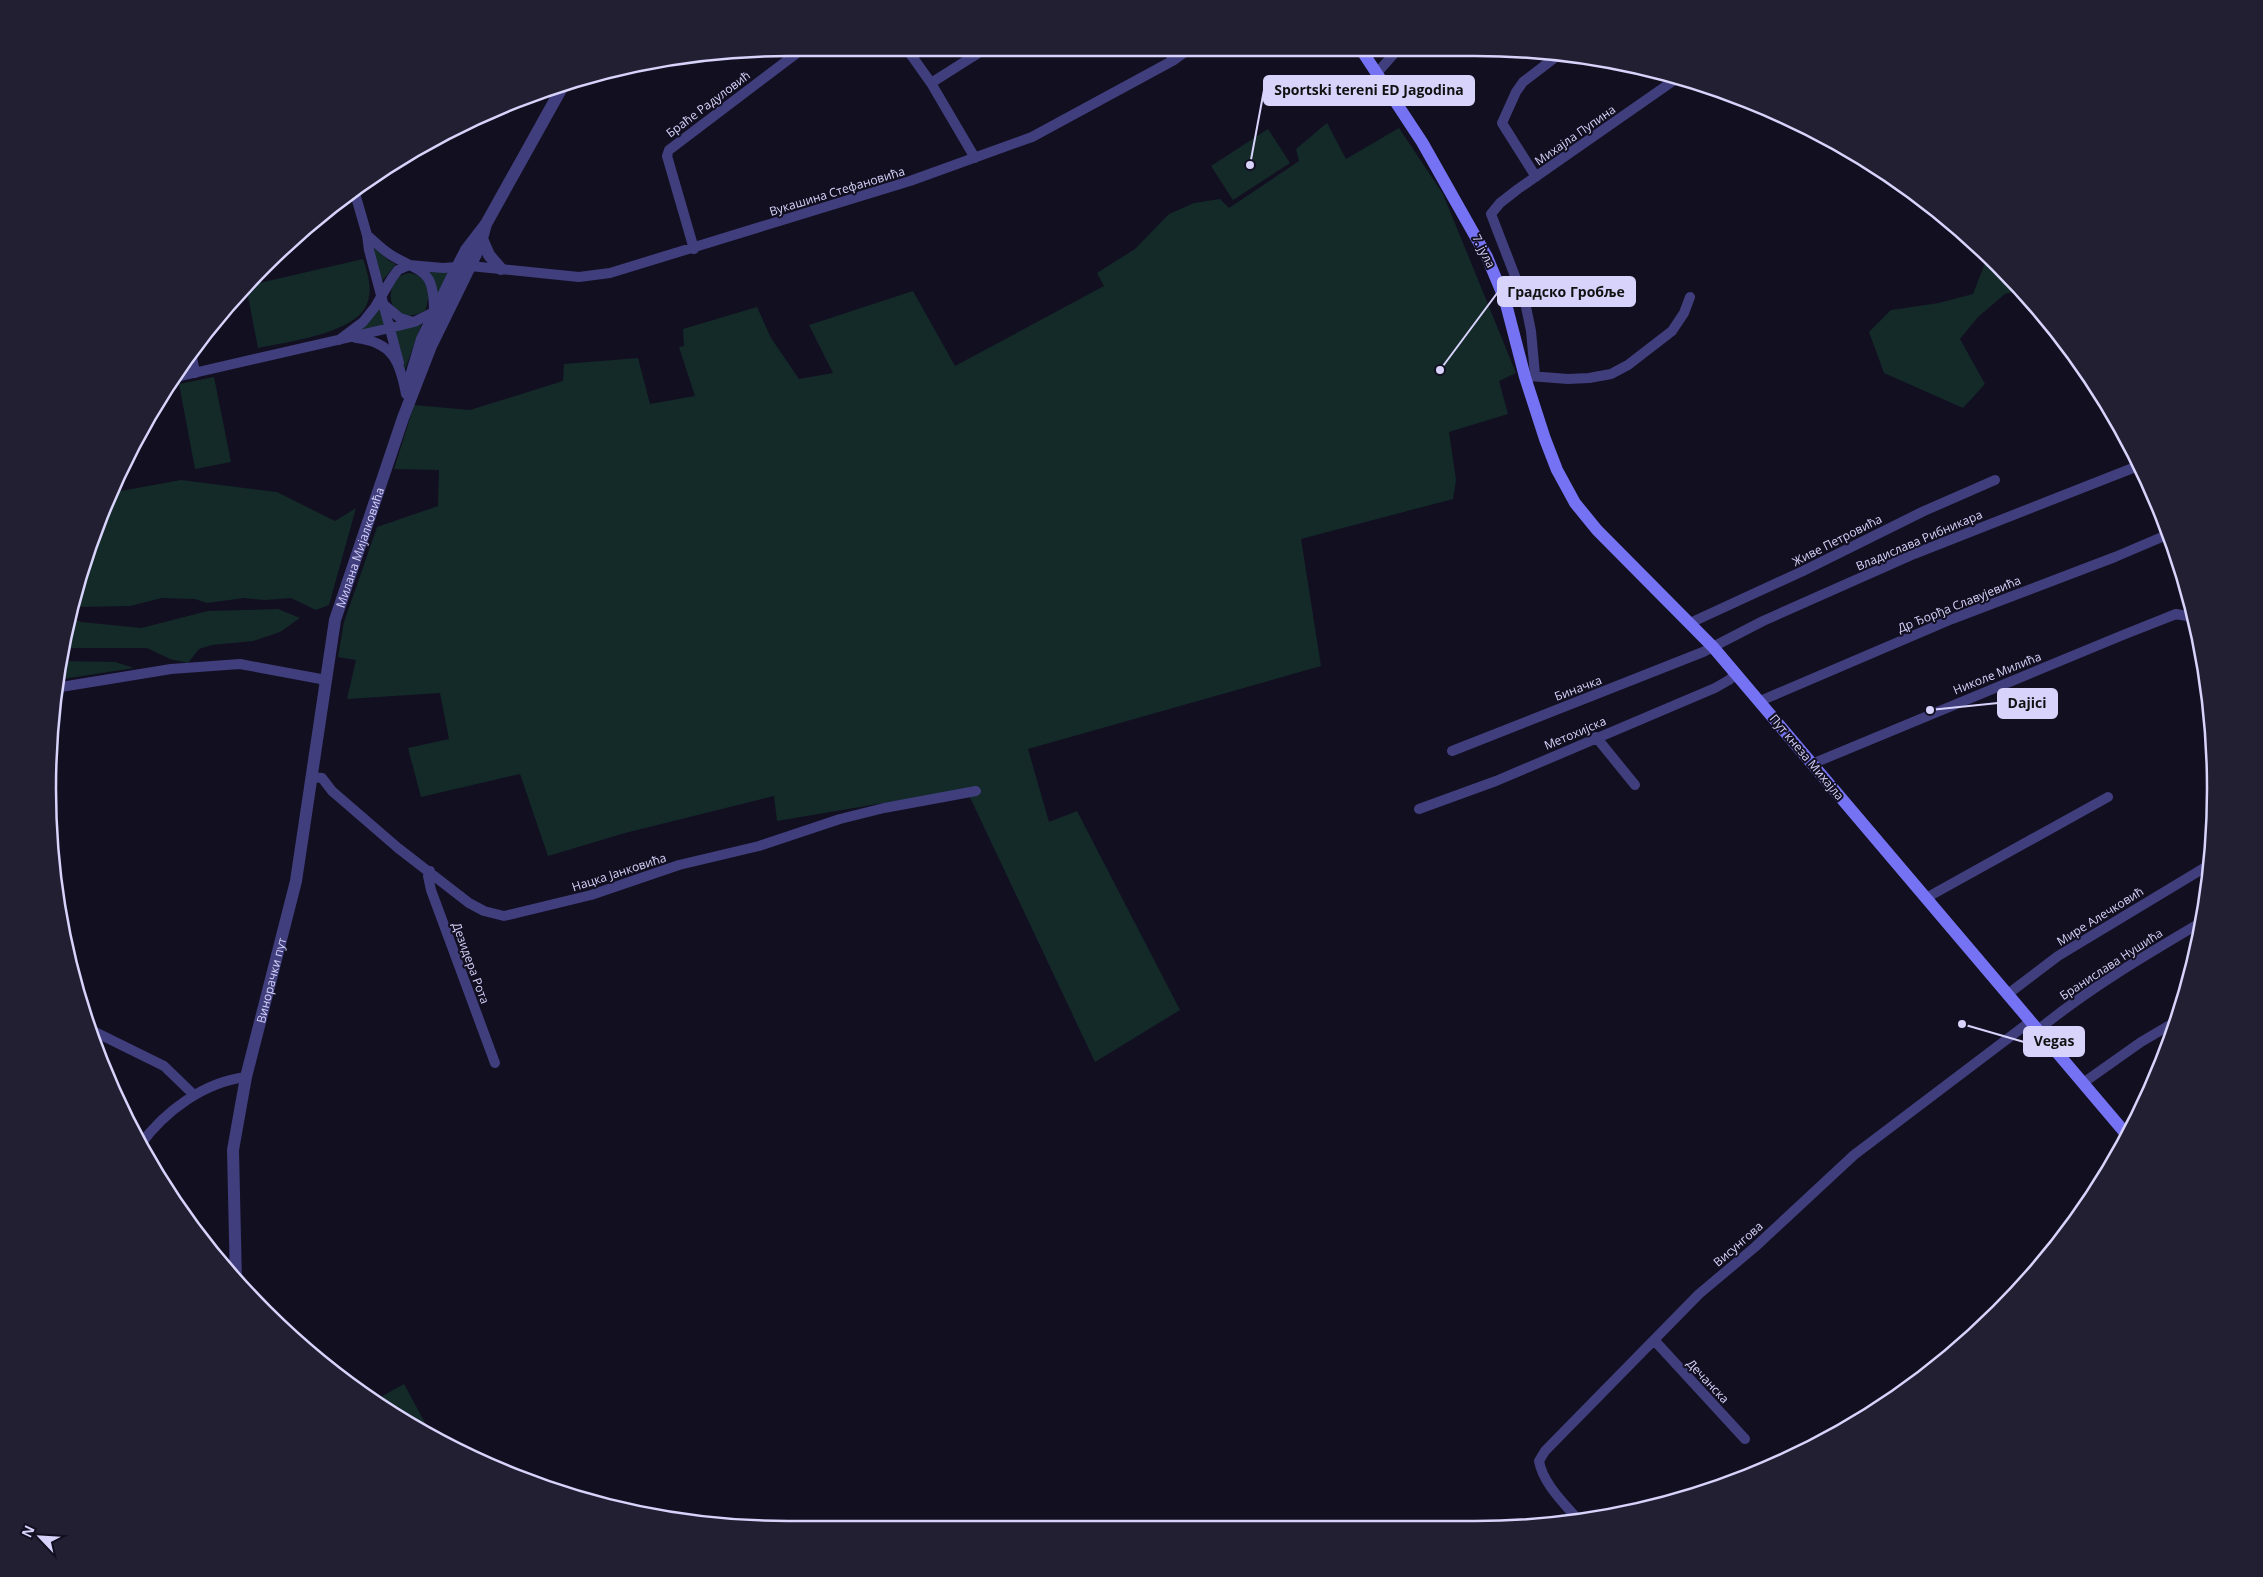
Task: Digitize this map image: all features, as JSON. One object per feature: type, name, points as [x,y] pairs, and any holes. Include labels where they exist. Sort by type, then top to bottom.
[{"type":"main road","name":"7. јула","points":[[1365,56],[1435,163],[1487,257],[1505,300],[1530,376],[1549,451],[1574,502]]},
{"type":"main road","name":"Пут кнеза Михајла","points":[[1574,502],[1597,530],[1713,647],[1814,763],[2122,1129]]},
{"type":"street","name":"Браће Радуловић","points":[[694,249],[667,156],[669,150],[793,56]]},
{"type":"street","points":[[912,56],[931,83],[975,158]]},
{"type":"street","points":[[931,83],[974,56]]},
{"type":"street","points":[[1172,56],[1174,60]]},
{"type":"street","name":"Вукашина Стефановића","points":[[414,265],[457,268],[476,263],[501,269],[590,276],[694,249],[910,181],[1032,137],[1180,56]]},
{"type":"street","points":[[1377,73],[1392,56]]},
{"type":"street","points":[[1536,177],[1502,124],[1516,92],[1523,82],[1550,61]]},
{"type":"street","name":"Михајла Пупина","points":[[1530,376],[1531,331],[1525,302],[1491,214],[1500,203],[1670,83]]},
{"type":"street","name":"Милана Мијалковића","points":[[403,418],[406,394],[417,354],[434,312],[457,268],[478,239],[559,93]]},
{"type":"street","points":[[356,198],[406,394]]},
{"type":"street","points":[[367,235],[391,255],[414,265],[424,273],[432,286],[434,312],[431,346]]},
{"type":"street","points":[[476,263],[473,251],[478,239]]},
{"type":"street","points":[[478,239],[501,269]]},
{"type":"street","name":"Милана Мијалковића","points":[[326,680],[335,620],[403,418],[431,346],[456,293],[476,263]]},
{"type":"street","points":[[339,340],[363,322],[382,300],[398,270],[414,265]]},
{"type":"street","points":[[185,374],[414,322],[434,312],[456,293]]},
{"type":"street","points":[[1530,376],[1568,379],[1611,374],[1628,365],[1672,331],[1684,314],[1690,297]]},
{"type":"street","points":[[382,300],[400,318],[414,322]]},
{"type":"street","points":[[350,338],[378,344],[399,363]]},
{"type":"street","points":[[194,363],[196,373]]},
{"type":"street","name":"Владислава Рибникара","points":[[1713,647],[1762,621],[1914,554],[2132,468]]},
{"type":"street","name":"Живе Петровића","points":[[1690,623],[1803,571],[1924,511],[1995,480]]},
{"type":"street","name":"Др Ђорђа Славујевића","points":[[1760,701],[1952,619],[2115,557],[2162,537]]},
{"type":"street","name":"Николе Милића","points":[[1814,763],[2124,634],[2176,614],[2186,616]]},
{"type":"street","name":"Биначка","points":[[1452,751],[1713,647]]},
{"type":"street","points":[[64,686],[172,669],[240,664],[326,680]]},
{"type":"street","name":"Метохијска","points":[[1419,809],[1496,781],[1715,688],[1730,680],[1736,674]]},
{"type":"street","name":"Винорачки пут","points":[[236,1268],[233,1150],[246,1077],[296,881],[326,680]]},
{"type":"street","points":[[1596,737],[1636,785]]},
{"type":"street","name":"Нацка Јанковића","points":[[311,777],[322,778],[332,790],[398,848],[430,871],[469,904],[484,911],[504,916],[591,895],[679,865],[759,846],[840,819],[884,808],[976,791]]},
{"type":"street","points":[[1926,898],[2108,796]]},
{"type":"street","name":"Мире Алечковић","points":[[2008,994],[2058,956],[2202,870]]},
{"type":"street","name":"Дезидера Рота","points":[[430,871],[428,876],[431,890],[496,1063]]},
{"type":"street","name":"Бранислава Нушића","points":[[2034,1025],[2067,1007],[2194,927]]},
{"type":"street","name":"Висунгова","points":[[1573,1514],[1551,1487],[1540,1468],[1539,1462],[1545,1451],[1699,1294],[1755,1247],[1854,1155],[2034,1025]]},
{"type":"street","points":[[2083,1083],[2141,1042],[2167,1027]]},
{"type":"street","points":[[99,1034],[164,1066],[194,1095]]},
{"type":"street","points":[[145,1138],[159,1122],[194,1095],[228,1079],[246,1077]]},
{"type":"street","name":"Дечанска","points":[[1654,1340],[1745,1439]]},
{"type":"green space","points":[[1327,123],[1346,159],[1399,128],[1443,194],[1516,373],[1499,381],[1508,414],[1449,432],[1456,480],[1453,499],[1301,539],[1321,666],[1028,749],[1049,822],[1077,811],[1180,1010],[1095,1062],[966,789],[777,821],[774,796],[625,833],[548,856],[520,774],[421,797],[408,748],[449,739],[440,693],[347,699],[356,660],[338,657],[344,622],[377,527],[438,506],[439,470],[394,469],[414,405],[470,410],[563,381],[564,364],[638,358],[650,404],[695,396],[679,347],[684,346],[683,329],[757,307],[771,338],[799,379],[833,373],[809,325],[913,291],[955,366],[1104,286],[1097,273],[1135,249],[1169,214],[1194,203],[1220,199],[1229,208],[1299,161],[1296,149]]},
{"type":"green space","points":[[1268,129],[1290,163],[1233,200],[1211,166]]},
{"type":"green space","points":[[374,247],[388,260],[396,264],[383,280],[372,249]]},
{"type":"green space","points":[[363,259],[370,290],[365,308],[357,317],[346,324],[316,336],[258,348],[248,296],[260,283]]},
{"type":"green space","points":[[1985,264],[2012,292],[2005,294],[1978,317],[1960,339],[1985,384],[1963,408],[1884,373],[1869,332],[1891,310],[1939,303],[1973,294]]},
{"type":"green space","points":[[450,271],[438,295],[428,272]]},
{"type":"green space","points":[[410,273],[422,278],[428,293],[425,311],[411,315],[401,314],[395,309],[391,301],[391,291],[394,283],[401,276]]},
{"type":"green space","points":[[380,305],[385,325],[357,332]]},
{"type":"green space","points":[[422,323],[404,372],[394,330]]},
{"type":"green space","points":[[214,377],[231,462],[195,469],[179,384]]},
{"type":"green space","points":[[181,480],[277,492],[335,521],[356,508],[329,605],[316,610],[291,598],[265,600],[244,598],[207,603],[195,599],[162,598],[130,606],[79,607],[95,553],[120,491]]},
{"type":"green space","points":[[278,609],[300,618],[280,632],[253,641],[212,645],[199,649],[188,663],[170,659],[147,648],[70,648],[76,620],[81,622],[141,628],[208,611]]},
{"type":"green space","points":[[68,661],[115,662],[134,668],[65,679]]},
{"type":"green space","points":[[404,1384],[426,1425],[422,1423],[381,1397]]},
{"type":"place","name":"Sportski tereni ED Jagodina","points":[[1250,165]]},
{"type":"place","name":"Градско Гробље","points":[[1440,370]]},
{"type":"place","name":"Dajici","points":[[1930,710]]},
{"type":"place","name":"Vegas","points":[[1962,1024]]}]
